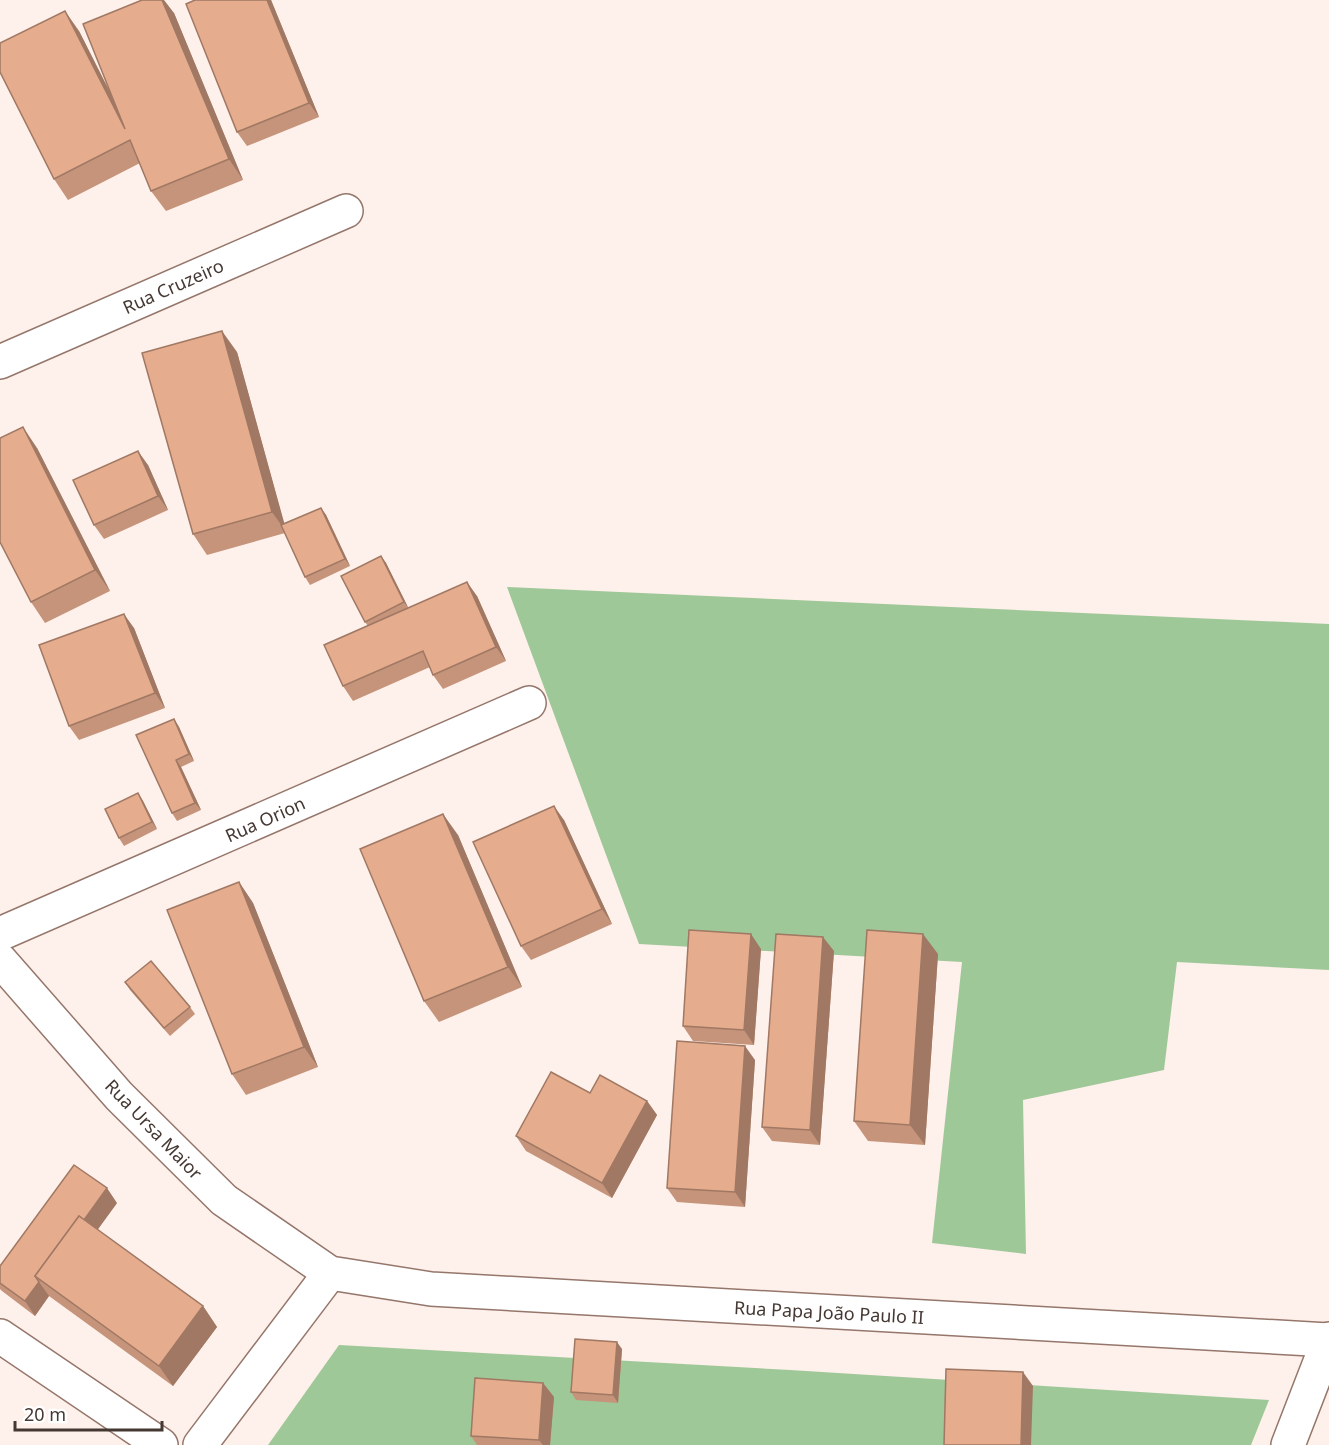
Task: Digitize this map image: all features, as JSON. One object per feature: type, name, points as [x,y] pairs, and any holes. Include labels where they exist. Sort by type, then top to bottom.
[{"type":"street","name":"Rua Cruzeiro","points":[[0,362],[346,211]]},
{"type":"street","name":"Rua Orion","points":[[0,934],[529,703]]},
{"type":"street","name":"Rua Ursa Maior","points":[[0,960],[119,1096],[224,1200],[330,1273]]},
{"type":"street","name":"Rua Papa João Paulo II","points":[[330,1273],[431,1289],[1329,1340]]},
{"type":"street","points":[[200,1445],[330,1273]]},
{"type":"street","points":[[0,1336],[162,1445]]},
{"type":"street","points":[[1288,1445],[1329,1340]]},
{"type":"green space","points":[[507,587],[1329,624],[1329,970],[1177,962],[1164,1070],[1023,1100],[1026,1254],[932,1243],[962,962],[639,944]]},
{"type":"green space","points":[[339,1345],[1269,1400],[1251,1445],[268,1445]]},
{"type":"building","points":[[142,0],[162,0],[229,159],[151,191],[130,140],[54,179],[0,72],[0,43],[65,11],[125,129],[83,24]]},
{"type":"building","points":[[195,0],[267,0],[309,103],[237,132],[186,4]]},
{"type":"building","points":[[222,331],[272,512],[193,534],[142,353]]},
{"type":"building","points":[[23,427],[95,570],[31,602],[0,542],[0,438]]},
{"type":"building","points":[[138,451],[158,496],[94,525],[73,480]]},
{"type":"building","points":[[321,508],[345,559],[305,577],[281,525]]},
{"type":"building","points":[[381,556],[404,602],[365,622],[341,576]]},
{"type":"building","points":[[467,582],[496,647],[433,675],[423,651],[343,686],[324,645]]},
{"type":"building","points":[[124,614],[155,693],[69,726],[39,645]]},
{"type":"building","points":[[174,719],[189,754],[176,760],[195,803],[172,813],[136,735]]},
{"type":"building","points":[[138,793],[152,822],[119,838],[105,809]]},
{"type":"building","points":[[554,806],[602,909],[521,946],[473,842]]},
{"type":"building","points":[[443,814],[508,967],[424,1001],[360,849]]},
{"type":"building","points":[[239,882],[304,1047],[232,1074],[167,910]]},
{"type":"building","points":[[689,930],[751,934],[744,1030],[683,1026]]},
{"type":"building","points":[[867,930],[923,934],[910,1125],[854,1121]]},
{"type":"building","points":[[776,934],[823,937],[810,1130],[762,1127]]},
{"type":"building","points":[[151,961],[190,1007],[164,1028],[125,982]]},
{"type":"building","points":[[677,1041],[745,1046],[735,1192],[667,1188]]},
{"type":"building","points":[[551,1072],[590,1093],[600,1075],[647,1101],[602,1183],[516,1136]]},
{"type":"building","points":[[74,1165],[107,1188],[84,1220],[79,1216],[35,1276],[39,1282],[25,1301],[0,1283],[0,1266]]},
{"type":"building","points":[[79,1216],[203,1306],[159,1366],[35,1276]]},
{"type":"building","points":[[575,1339],[617,1342],[613,1395],[571,1392]]},
{"type":"building","points":[[946,1369],[1023,1372],[1021,1445],[944,1445]]},
{"type":"building","points":[[475,1378],[543,1383],[539,1440],[471,1436]]}]
